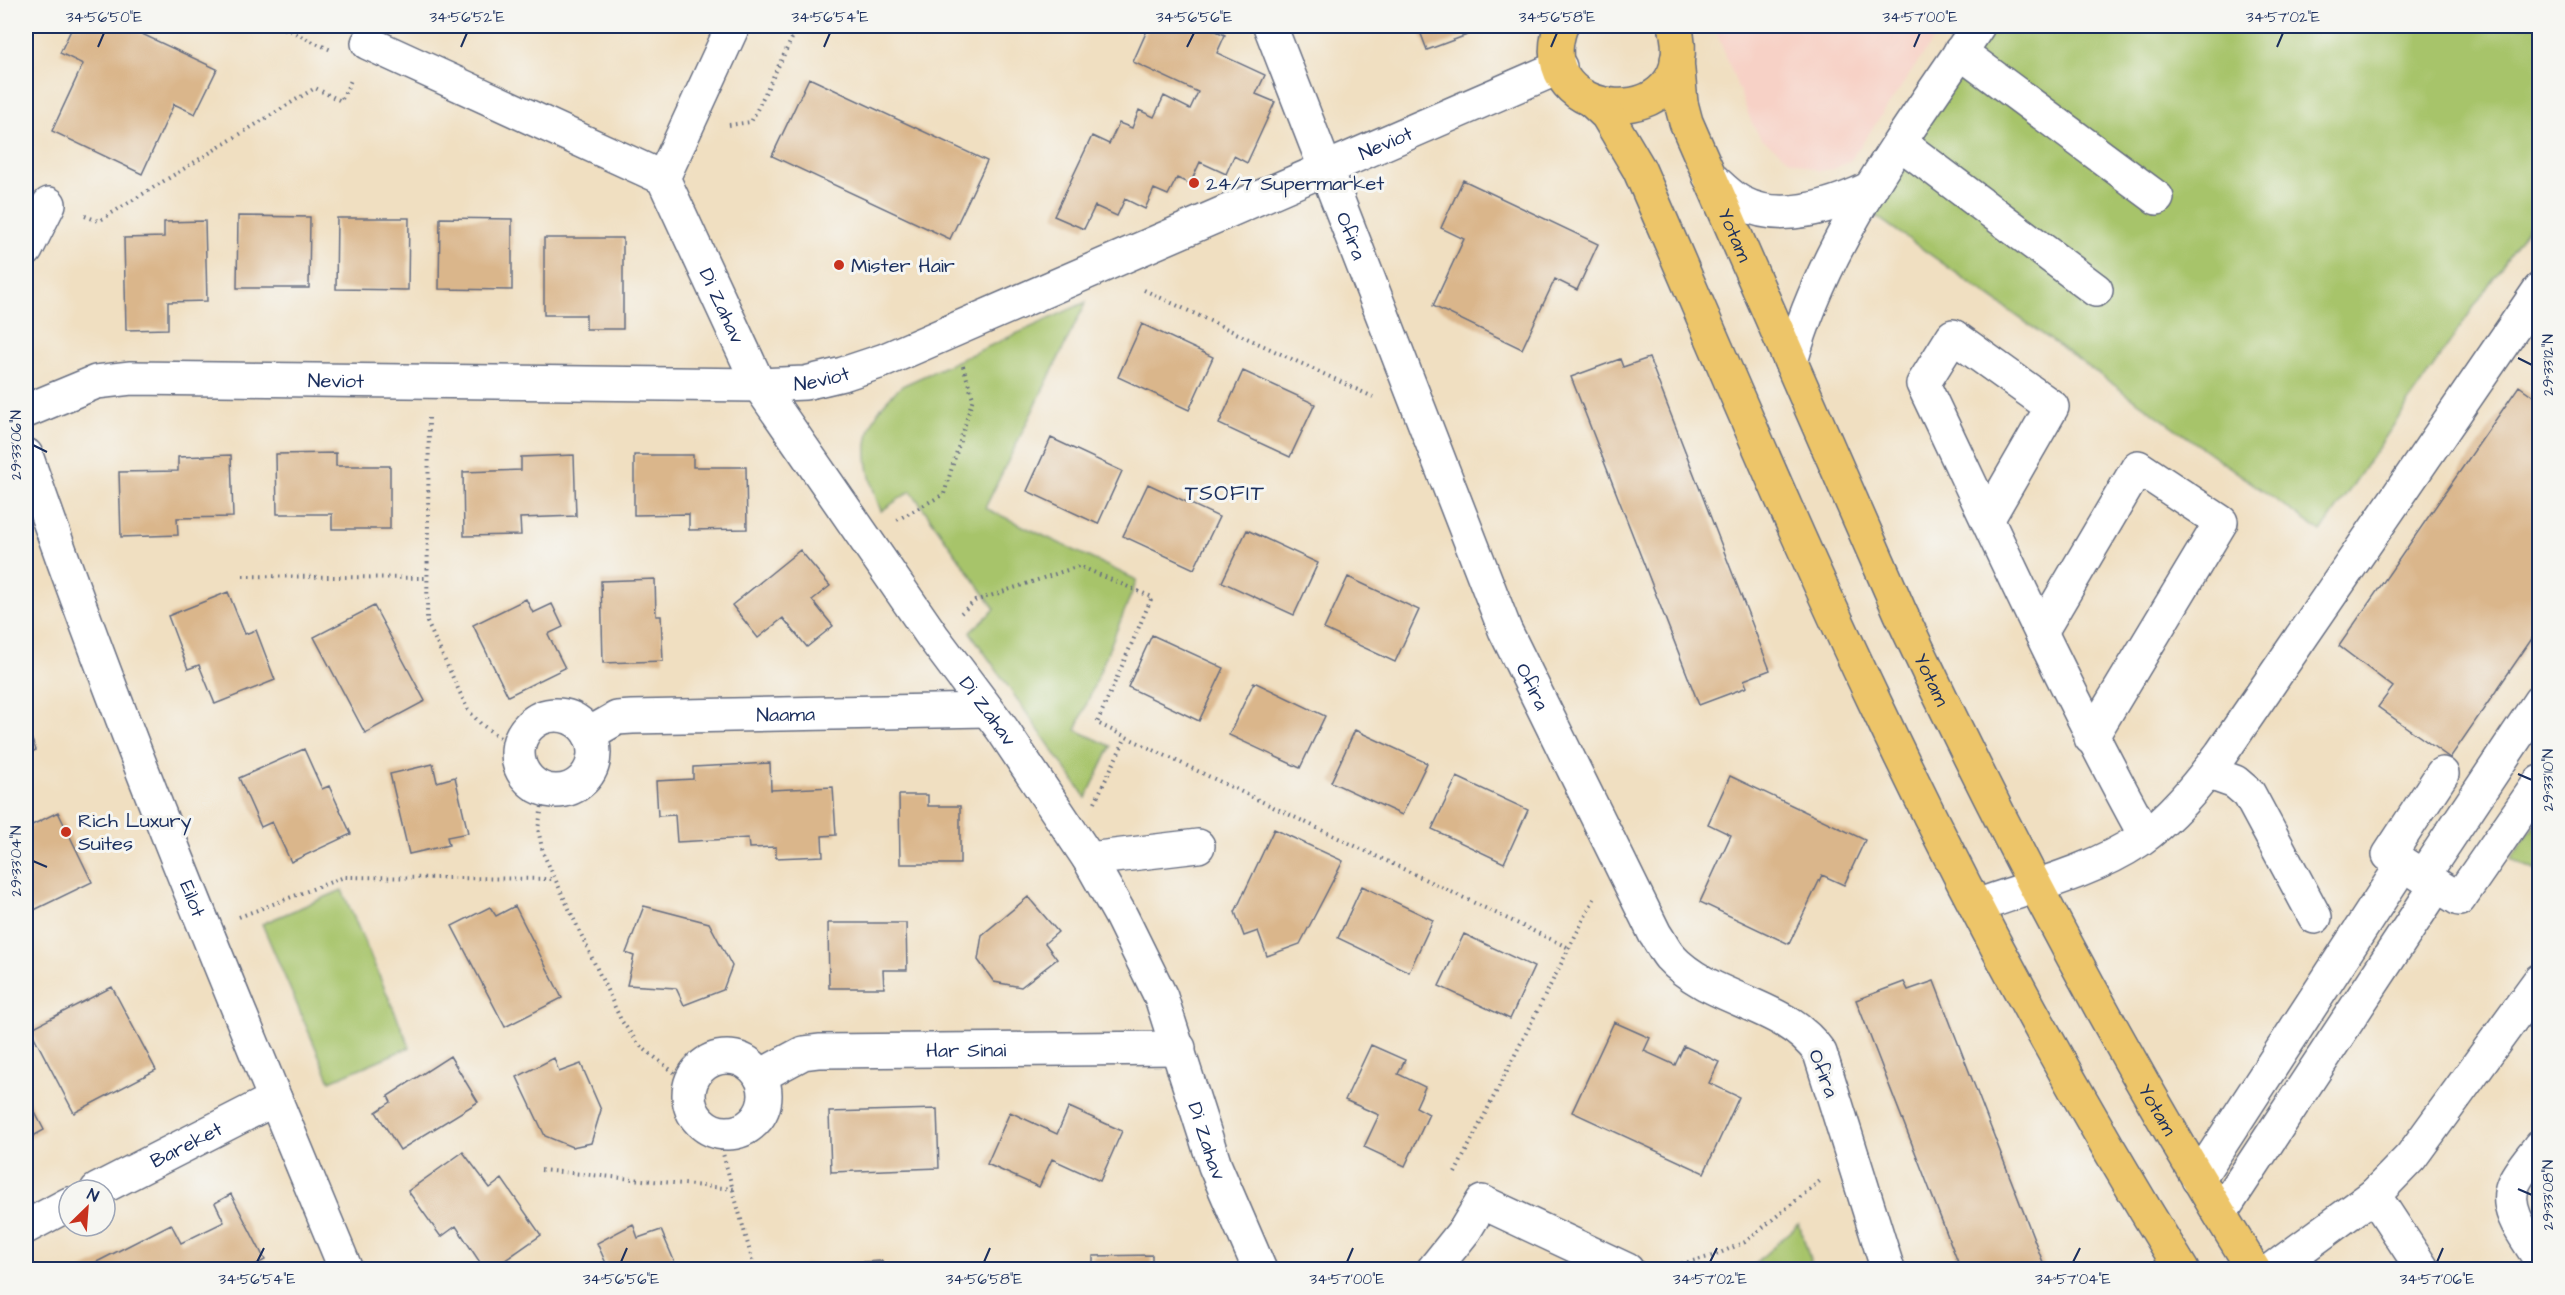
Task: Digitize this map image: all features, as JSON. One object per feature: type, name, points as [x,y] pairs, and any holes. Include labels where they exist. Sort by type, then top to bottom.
[{"type":"main road","name":"Yotam","points":[[1675,26],[1679,48],[1677,60],[1681,103],[1709,176],[1900,612],[1967,754],[2110,1025],[2198,1179],[2254,1269]]},
{"type":"main road","points":[[1559,28],[1557,55],[1560,67],[1572,87],[1607,115],[1639,169],[1844,637],[1912,781],[1976,906],[2084,1104],[2182,1269]]},
{"type":"main road","points":[[1592,101],[1616,107],[1639,104],[1659,92],[1667,82],[1677,60]]},
{"type":"street","points":[[363,53],[663,178],[733,26]]},
{"type":"street","name":"Ofira","points":[[1270,26],[1505,630],[1655,934],[1670,957],[1686,970],[1714,988],[1784,1021],[1812,1042],[1820,1053],[1888,1269]]},
{"type":"street","points":[[1791,362],[1798,335],[1817,290],[1871,188],[1969,39],[2157,198]]},
{"type":"street","name":"Neviot","points":[[26,411],[96,382],[131,378],[759,385],[805,383],[843,374],[885,360],[1560,67]]},
{"type":"street","points":[[1900,143],[2096,290]]},
{"type":"street","points":[[1709,176],[1742,203],[1762,209],[1781,211],[1819,208],[1871,188]]},
{"type":"street","name":"Di Zahav","points":[[663,178],[759,385],[933,638],[987,710],[1083,850],[1144,960],[1161,997],[1179,1048],[1215,1166],[1260,1269]]},
{"type":"street","points":[[26,250],[49,204]]},
{"type":"street","points":[[1976,906],[2120,852],[2145,836],[2175,809],[2207,772],[2540,289]]},
{"type":"street","points":[[1987,520],[2052,407],[1953,336],[1923,384],[1987,520],[2091,738],[2145,836]]},
{"type":"street","name":"Eilot","points":[[26,455],[118,711],[205,930],[346,1269]]},
{"type":"street","points":[[2041,632],[2138,467],[2221,522],[2091,738]]},
{"type":"street","points":[[2198,1179],[2421,875],[2540,701]]},
{"type":"street","name":"Naama","points":[[589,734],[617,718],[632,717],[987,710]]},
{"type":"street","points":[[558,714],[573,718],[585,727],[589,734],[595,754],[588,776],[570,789],[555,792],[545,789],[528,779],[520,766],[518,752],[525,730],[543,717],[558,714]]},
{"type":"street","points":[[2207,772],[2235,782],[2249,794],[2315,917]]},
{"type":"street","points":[[2442,774],[2389,855],[2460,899],[2540,782]]},
{"type":"street","points":[[1083,850],[1198,846]]},
{"type":"street","points":[[2220,1214],[2421,875]]},
{"type":"street","points":[[2272,1269],[2374,1195],[2411,1157],[2540,980]]},
{"type":"street","name":"Har Sinai","points":[[760,1076],[803,1053],[819,1051],[1179,1048]]},
{"type":"street","points":[[721,1057],[750,1064],[760,1076],[765,1097],[758,1118],[746,1128],[739,1131],[717,1132],[703,1126],[693,1114],[688,1100],[690,1085],[701,1066],[721,1057]]},
{"type":"street","name":"Bareket","points":[[117,1180],[275,1099]]},
{"type":"street","points":[[2540,1146],[2513,1184],[2510,1198],[2512,1213],[2540,1259]]},
{"type":"street","points":[[2374,1195],[2423,1269]]},
{"type":"street","points":[[1433,1269],[1465,1230],[1482,1202],[1628,1269]]},
{"type":"street","points":[[26,1227],[57,1210]]},
{"type":"path","points":[[49,204],[99,220],[315,88],[341,101],[363,53],[279,26]]},
{"type":"path","points":[[684,132],[751,122],[798,26]]},
{"type":"path","points":[[1097,268],[1423,420]]},
{"type":"path","points":[[865,538],[944,494],[972,398],[952,330]]},
{"type":"path","points":[[429,382],[427,622],[468,710],[481,724],[518,752]]},
{"type":"path","points":[[933,638],[975,601],[1079,566],[1152,597],[1097,723],[1569,948]]},
{"type":"path","points":[[243,576],[427,578]]},
{"type":"path","points":[[1083,850],[1126,737]]},
{"type":"path","points":[[545,789],[538,830],[543,853],[621,1020],[639,1045],[690,1085]]},
{"type":"path","points":[[1482,1202],[1455,1173],[1616,855]]},
{"type":"path","points":[[205,930],[344,877],[555,879]]},
{"type":"path","points":[[717,1132],[755,1269]]},
{"type":"path","points":[[1658,1269],[1713,1256],[1745,1242],[1852,1155]]},
{"type":"path","points":[[541,1170],[734,1189]]},
{"type":"shaded area","points":[[1714,26],[1943,26],[1850,161],[1834,169],[1819,171],[1790,160],[1760,137],[1751,121]]},
{"type":"green space","points":[[1989,26],[2539,26],[2539,211],[2321,532],[1869,211]]},
{"type":"green space","points":[[1086,302],[985,508],[1137,580],[1076,730],[1111,746],[1086,798],[970,632],[995,609],[911,491],[881,511],[870,475],[867,443],[870,428],[877,414],[887,400],[902,386]]},
{"type":"green space","points":[[2539,819],[2539,872],[2511,859]]},
{"type":"green space","points":[[342,890],[410,1047],[330,1081],[262,924]]},
{"type":"green space","points":[[1799,1224],[1813,1269],[1747,1269],[1752,1266]]},
{"type":"building","points":[[73,26],[125,26],[217,69],[195,114],[174,104],[142,174],[52,131],[83,64],[60,53]]},
{"type":"building","points":[[1149,26],[1205,26],[1225,35],[1217,53],[1265,75],[1256,94],[1275,102],[1247,163],[1234,156],[1226,174],[1200,162],[1190,184],[1177,178],[1168,195],[1154,189],[1145,209],[1125,199],[1117,216],[1095,206],[1084,229],[1054,216],[1092,136],[1109,144],[1119,123],[1132,128],[1139,110],[1154,117],[1164,96],[1190,109],[1198,92],[1133,62]]},
{"type":"building","points":[[1418,26],[1472,26],[1475,32],[1427,50]]},
{"type":"building","points":[[809,78],[987,161],[950,239],[772,156]]},
{"type":"building","points":[[1463,180],[1598,244],[1577,290],[1555,279],[1522,349],[1433,306],[1464,239],[1441,228]]},
{"type":"building","points":[[238,216],[310,217],[309,288],[237,288]]},
{"type":"building","points":[[337,218],[409,218],[408,290],[336,289]]},
{"type":"building","points":[[440,218],[512,219],[512,290],[439,289]]},
{"type":"building","points":[[205,221],[207,301],[168,302],[168,329],[126,330],[124,238],[164,237],[164,222]]},
{"type":"building","points":[[544,238],[623,238],[623,329],[586,329],[586,315],[544,315]]},
{"type":"building","points":[[1142,324],[1213,357],[1189,410],[1118,377]]},
{"type":"building","points":[[1649,358],[1770,670],[1744,680],[1747,687],[1699,705],[1571,377],[1620,359],[1623,367]]},
{"type":"building","points":[[1243,371],[1315,404],[1290,457],[1219,424]]},
{"type":"building","points":[[2519,386],[2540,401],[2540,627],[2450,758],[2378,707],[2393,687],[2339,646]]},
{"type":"building","points":[[1051,438],[1122,471],[1098,524],[1027,491]]},
{"type":"building","points":[[336,453],[336,466],[390,466],[390,529],[332,529],[332,514],[277,514],[276,454]]},
{"type":"building","points":[[231,455],[233,517],[177,518],[178,535],[121,537],[119,472],[178,471],[178,457]]},
{"type":"building","points":[[574,455],[576,516],[520,518],[521,535],[464,536],[463,472],[521,470],[521,457]]},
{"type":"building","points":[[634,455],[693,455],[693,467],[746,467],[747,529],[689,530],[689,514],[634,515]]},
{"type":"building","points":[[1148,484],[1219,517],[1194,569],[1123,536]]},
{"type":"building","points":[[1247,530],[1318,563],[1294,615],[1222,582]]},
{"type":"building","points":[[800,550],[830,586],[812,600],[833,626],[807,647],[783,618],[758,638],[732,605]]},
{"type":"building","points":[[1348,577],[1419,610],[1395,662],[1324,629]]},
{"type":"building","points":[[655,579],[656,616],[661,616],[663,661],[603,663],[601,581]]},
{"type":"building","points":[[228,592],[245,634],[256,630],[275,680],[215,704],[199,665],[188,669],[168,616]]},
{"type":"building","points":[[526,599],[533,613],[552,604],[563,627],[548,634],[565,668],[508,696],[473,625]]},
{"type":"building","points":[[374,606],[425,701],[365,733],[314,637]]},
{"type":"building","points":[[1152,635],[1224,668],[1199,721],[1128,687]]},
{"type":"building","points":[[1254,682],[1325,716],[1300,768],[1229,735]]},
{"type":"building","points":[[26,725],[36,750],[26,754]]},
{"type":"building","points":[[1355,730],[1427,763],[1402,815],[1331,782]]},
{"type":"building","points":[[304,749],[322,789],[329,786],[351,834],[291,862],[272,822],[261,827],[239,778]]},
{"type":"building","points":[[770,763],[771,790],[833,787],[836,835],[822,836],[823,856],[776,858],[776,847],[749,848],[748,838],[677,842],[675,815],[658,816],[656,781],[693,779],[693,767]]},
{"type":"building","points":[[433,764],[437,782],[455,777],[468,833],[447,837],[449,845],[409,854],[390,774]]},
{"type":"building","points":[[1730,776],[1865,840],[1844,885],[1822,875],[1789,944],[1700,902],[1731,835],[1708,824]]},
{"type":"building","points":[[1457,777],[1528,810],[1504,863],[1432,829]]},
{"type":"building","points":[[899,795],[928,795],[928,806],[960,806],[960,864],[900,864]]},
{"type":"building","points":[[58,812],[92,882],[26,914],[26,828]]},
{"type":"building","points":[[1274,829],[1343,861],[1300,944],[1267,956],[1258,931],[1244,936],[1235,912]]},
{"type":"building","points":[[1362,886],[1433,920],[1409,972],[1338,938]]},
{"type":"building","points":[[1028,897],[1058,932],[1045,943],[1057,959],[1021,987],[994,982],[978,960],[982,935]]},
{"type":"building","points":[[515,906],[562,998],[505,1027],[452,926],[490,907],[496,916]]},
{"type":"building","points":[[644,906],[709,923],[732,966],[723,990],[684,1005],[676,988],[627,985],[634,956],[626,953]]},
{"type":"building","points":[[828,923],[906,923],[907,970],[883,970],[884,988],[829,988]]},
{"type":"building","points":[[1464,934],[1534,967],[1510,1019],[1439,986]]},
{"type":"building","points":[[1934,981],[2046,1270],[1961,1270],[1856,1000],[1904,982],[1908,990]]},
{"type":"building","points":[[112,987],[156,1070],[74,1113],[30,1029]]},
{"type":"building","points":[[1614,1022],[1650,1038],[1644,1051],[1675,1065],[1684,1046],[1719,1062],[1709,1083],[1739,1097],[1704,1173],[1572,1112]]},
{"type":"building","points":[[1371,1045],[1405,1060],[1398,1074],[1425,1087],[1416,1107],[1429,1114],[1405,1166],[1364,1147],[1379,1115],[1345,1100]]},
{"type":"building","points":[[450,1056],[478,1102],[400,1150],[376,1112],[391,1102],[388,1096]]},
{"type":"building","points":[[554,1058],[559,1072],[581,1064],[601,1110],[591,1143],[572,1147],[545,1136],[517,1077]]},
{"type":"building","points":[[26,1095],[44,1130],[26,1140]]},
{"type":"building","points":[[1069,1107],[1122,1131],[1100,1181],[1052,1159],[1039,1187],[987,1164],[1010,1112],[1057,1134]]},
{"type":"building","points":[[937,1109],[939,1168],[831,1172],[829,1112]]},
{"type":"building","points":[[463,1152],[490,1188],[502,1179],[541,1235],[491,1270],[485,1270],[456,1226],[441,1237],[408,1191]]},
{"type":"building","points":[[231,1194],[265,1260],[255,1265],[257,1270],[81,1270],[171,1224],[181,1243],[224,1222],[215,1203]]},
{"type":"building","points":[[633,1224],[638,1238],[661,1230],[678,1270],[609,1270],[597,1243]]},
{"type":"building","points":[[1152,1255],[1152,1270],[1093,1270],[1093,1256]]},
{"type":"building","points":[[882,1261],[883,1270],[803,1270],[803,1265]]},
{"type":"place","name":"24/7 Supermarket","points":[[1194,183]]},
{"type":"place","name":"Mister Hair","points":[[839,265]]},
{"type":"place","name":"Rich Luxury Suites","points":[[66,832]]},
{"type":"district","name":"TSOFIT","points":[[1225,493]]}]
